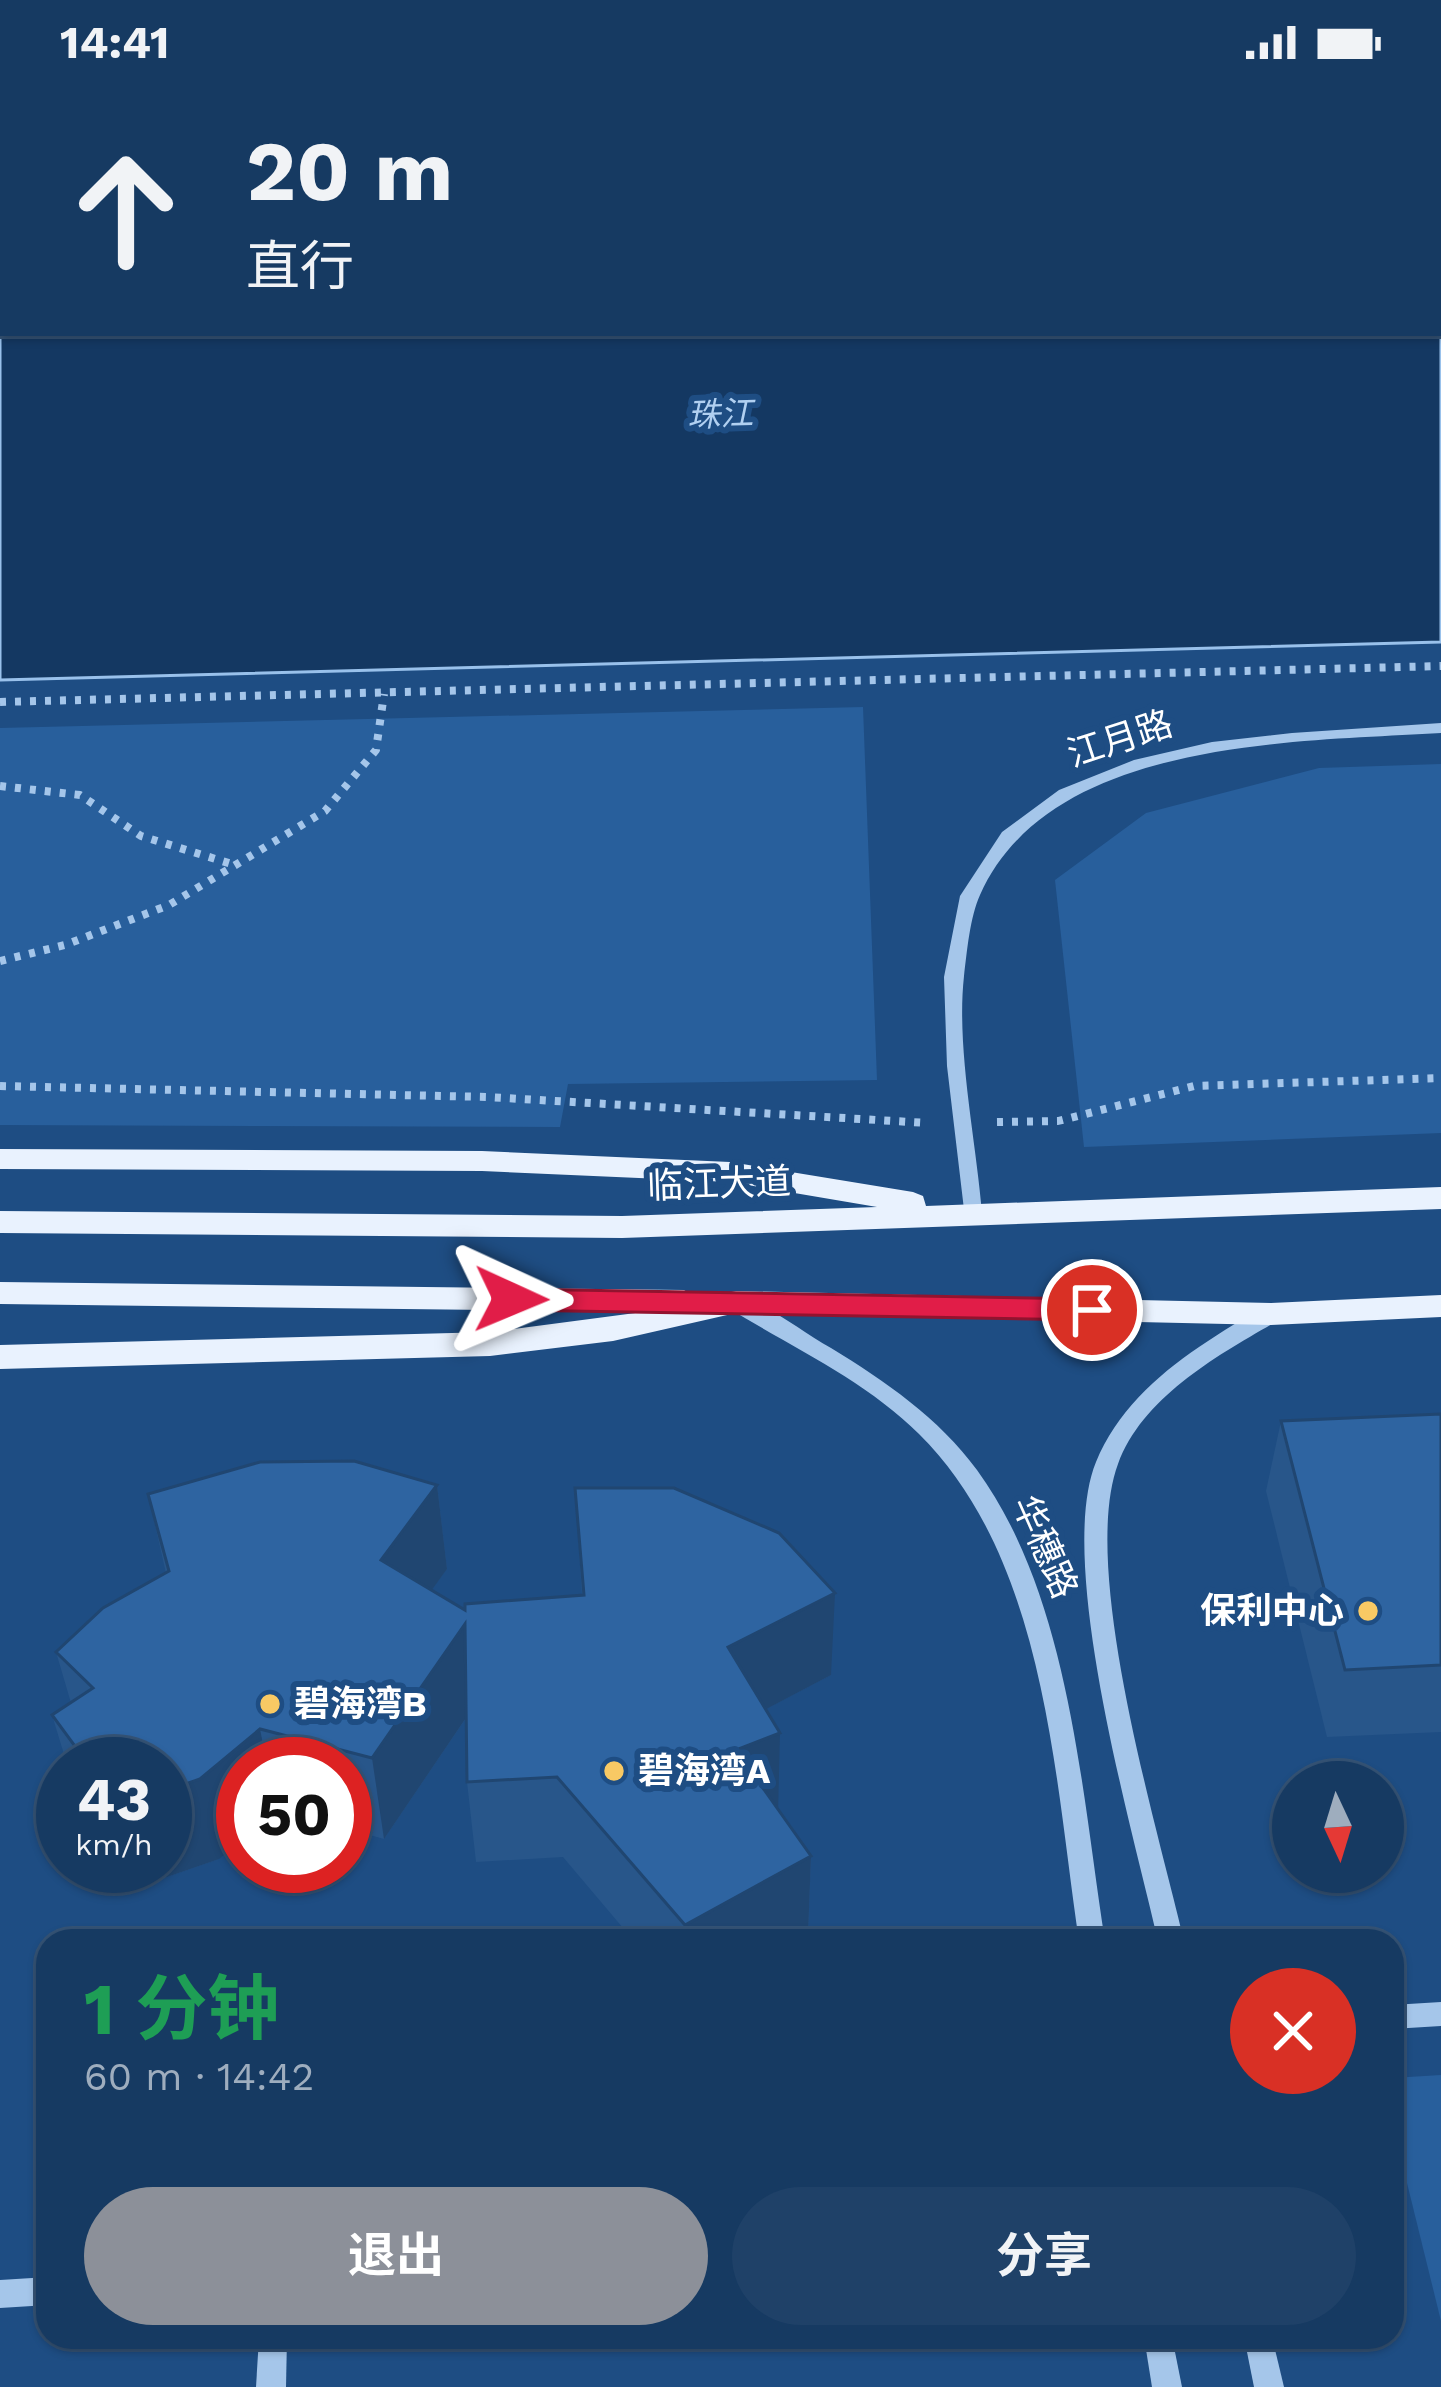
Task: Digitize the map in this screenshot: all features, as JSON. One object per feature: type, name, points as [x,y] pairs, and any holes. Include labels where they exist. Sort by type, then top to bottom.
[{"type":"main road","points":[[0,1159],[482,1161],[730,1172],[972,1214]]},
{"type":"main road","name":"临江大道","points":[[0,1222],[622,1227],[1441,1198]]},
{"type":"main road","points":[[0,1293],[1271,1314],[1441,1306]]},
{"type":"main road","points":[[0,1357],[490,1344],[613,1330],[736,1302]]},
{"type":"street","name":"江月路","points":[[972,1214],[954,976],[964,916],[988,866],[1022,824],[1070,788],[1132,762],[1204,747],[1441,728]]},
{"type":"street","name":"华穗路","points":[[736,1302],[881,1392],[929,1430],[973,1486],[1012,1549],[1038,1621],[1089,1929]]},
{"type":"street","name":"华穗路","points":[[1168,1929],[1109,1652],[1093,1540],[1104,1468],[1132,1419],[1198,1356],[1271,1314]]},
{"type":"street","points":[[1404,2017],[1441,2014]]},
{"type":"street","points":[[0,2294],[36,2292]]},
{"type":"street","points":[[271,2387],[273,2349]]},
{"type":"street","points":[[1160,2349],[1166,2387]]},
{"type":"street","points":[[1261,2349],[1269,2387]]},
{"type":"path","points":[[0,702],[1441,666]]},
{"type":"path","points":[[0,961],[65,945],[169,905],[325,811],[376,750],[384,694]]},
{"type":"path","points":[[0,786],[80,795],[141,836],[237,866]]},
{"type":"path","points":[[1058,1120],[1194,1086],[1441,1078]]},
{"type":"path","points":[[0,1086],[488,1097],[902,1124]]},
{"type":"shaded area","points":[[863,707],[877,1080],[568,1084],[560,1127],[0,1125],[0,728]]},
{"type":"shaded area","points":[[1441,764],[1441,1133],[1084,1147],[1055,880],[1146,813],[1319,768]]},
{"type":"shaded area","points":[[1441,2075],[1441,2321],[1404,2171],[1404,2077]]},
{"type":"water","name":"珠江","points":[[0,336],[1441,336],[1441,642],[0,680]]},
{"type":"building","name":"保利中心","points":[[1441,1414],[1441,1665],[1345,1670],[1281,1421]]},
{"type":"building","points":[[354,1461],[437,1485],[381,1560],[465,1610],[465,1604],[584,1595],[575,1488],[674,1488],[779,1533],[835,1593],[728,1647],[780,1733],[736,1750],[811,1856],[685,1925],[557,1777],[467,1782],[465,1624],[372,1758],[372,1737],[291,1737],[260,1729],[250,1737],[216,1737],[216,1766],[192,1782],[192,1737],[68,1737],[52,1715],[93,1688],[56,1652],[103,1608],[169,1571],[148,1494],[260,1462]]},
{"type":"place","name":"保利中心","points":[[1368,1611]]},
{"type":"place","name":"碧海湾B","points":[[270,1704]]},
{"type":"place","name":"碧海湾A","points":[[614,1771]]},
{"type":"route","points":[[511,1299],[1092,1310]]}]
